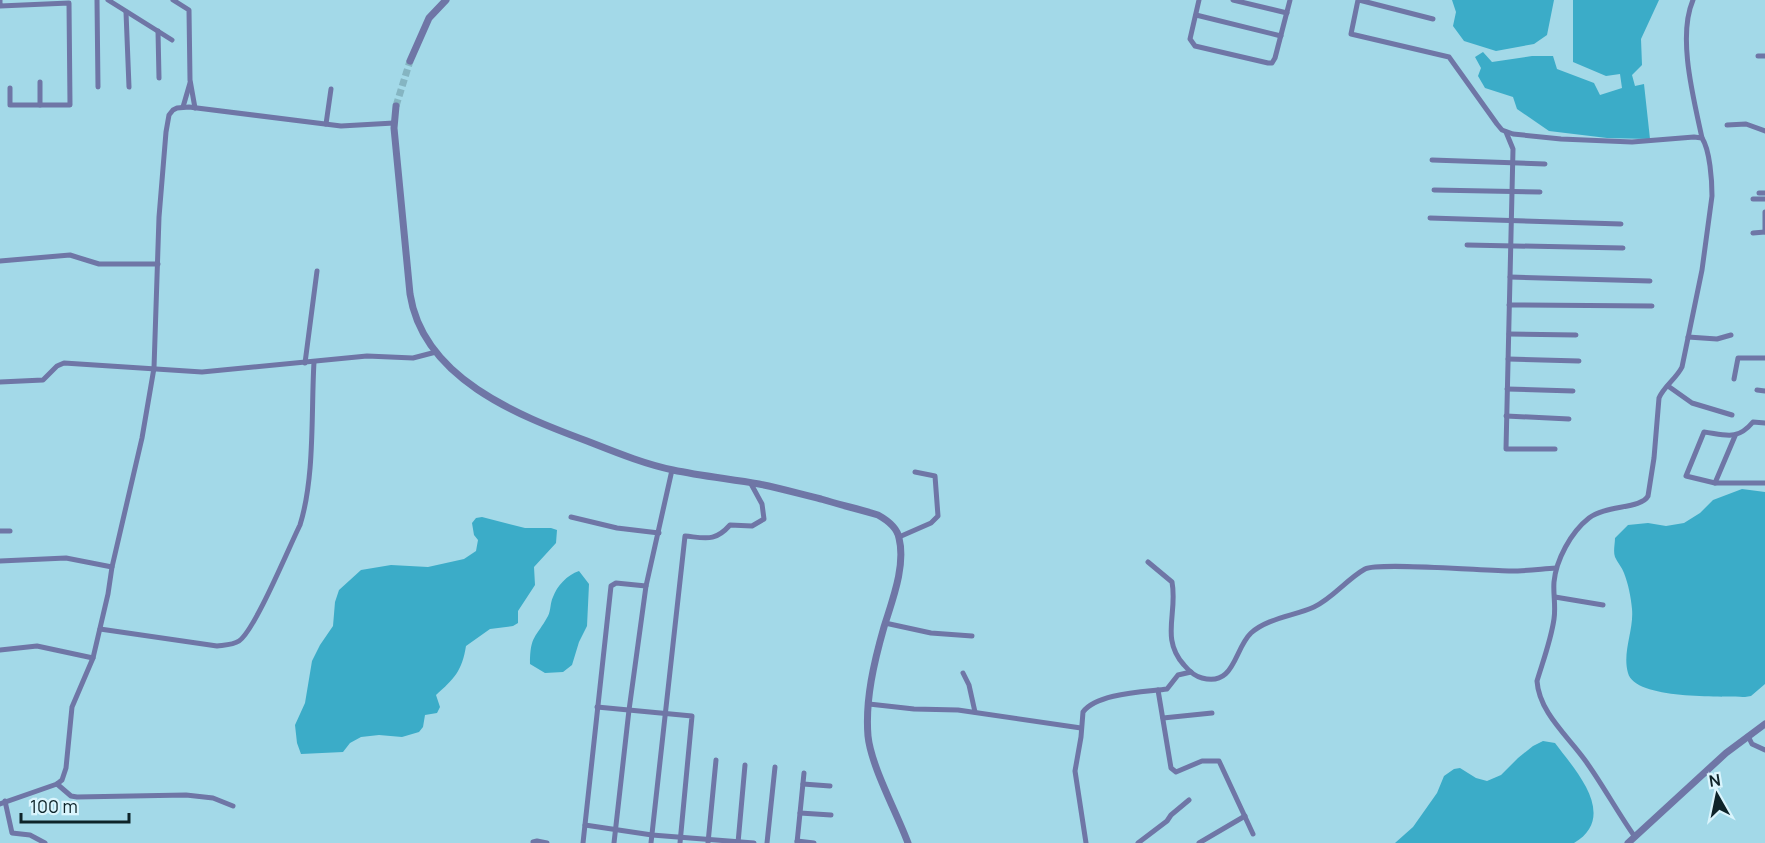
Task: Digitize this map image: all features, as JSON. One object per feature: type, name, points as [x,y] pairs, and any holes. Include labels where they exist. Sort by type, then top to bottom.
[{"type":"street","points":[[0,0],[0,6],[69,2],[70,105],[10,105],[10,88]]},
{"type":"street","points":[[97,0],[98,87]]},
{"type":"street","points":[[108,0],[172,40]]},
{"type":"street","points":[[173,0],[189,10],[190,80],[195,108]]},
{"type":"street","points":[[410,61],[429,18],[446,0]]},
{"type":"street","points":[[1199,0],[1190,39],[1195,46],[1268,63],[1272,63],[1275,58],[1290,0]]},
{"type":"street","points":[[1233,0],[1287,13]]},
{"type":"street","points":[[1433,19],[1358,0],[1350,34],[1449,57],[1497,124],[1509,133],[1561,139],[1632,142],[1694,136],[1702,138]]},
{"type":"street","points":[[1394,0],[1394,9]]},
{"type":"street","points":[[1635,837],[1588,764],[1545,706],[1538,691],[1537,681],[1554,618],[1553,585],[1556,568],[1577,529],[1592,516],[1611,508],[1638,504],[1646,500],[1654,458],[1659,398],[1682,367],[1702,270],[1712,196],[1705,144],[1687,55],[1687,37],[1693,0]]},
{"type":"street","points":[[126,12],[129,87]]},
{"type":"street","points":[[1196,15],[1281,36]]},
{"type":"street","points":[[158,31],[159,78]]},
{"type":"street","points":[[1758,56],[1765,56]]},
{"type":"street","points":[[183,107],[190,80]]},
{"type":"street","points":[[40,82],[40,105]]},
{"type":"street","points":[[326,124],[331,89]]},
{"type":"street","points":[[396,106],[394,123],[412,303],[424,335],[436,352],[468,383],[507,408],[626,456],[672,470],[789,490],[878,515],[890,523],[899,537],[899,568],[873,672],[868,736],[870,747],[908,843]]},
{"type":"street","points":[[45,843],[12,833],[3,803],[57,784],[62,780],[66,768],[72,707],[93,658],[100,629],[140,449],[154,368],[160,195],[169,115],[177,108],[183,107],[359,127],[394,123]]},
{"type":"street","points":[[1727,125],[1746,124],[1765,130]]},
{"type":"street","points":[[1509,133],[1513,149],[1513,163],[1506,448],[1555,449]]},
{"type":"street","points":[[1432,160],[1545,164]]},
{"type":"street","points":[[1434,190],[1540,192]]},
{"type":"street","points":[[1753,200],[1765,199]]},
{"type":"street","points":[[1753,233],[1765,232],[1765,212]]},
{"type":"street","points":[[1430,218],[1621,224]]},
{"type":"street","points":[[1467,245],[1623,248]]},
{"type":"street","points":[[0,261],[70,255],[99,264],[158,264]]},
{"type":"street","points":[[305,363],[317,272]]},
{"type":"street","points":[[1510,276],[1650,281]]},
{"type":"street","points":[[1509,305],[1652,306]]},
{"type":"street","points":[[1509,334],[1576,335]]},
{"type":"street","points":[[1688,337],[1717,339],[1731,335]]},
{"type":"street","points":[[0,382],[43,380],[57,366],[64,363],[202,372],[375,356],[413,358],[436,352]]},
{"type":"street","points":[[1734,379],[1738,358],[1765,358]]},
{"type":"street","points":[[1508,359],[1579,361]]},
{"type":"street","points":[[100,629],[217,646],[236,643],[245,635],[265,600],[304,512],[310,452],[314,362]]},
{"type":"street","points":[[1668,386],[1692,403],[1732,415]]},
{"type":"street","points":[[1507,389],[1573,391]]},
{"type":"street","points":[[1757,390],[1765,391]]},
{"type":"street","points":[[1506,416],[1569,419]]},
{"type":"street","points":[[1765,423],[1753,422],[1746,431],[1735,436],[1704,432],[1686,476],[1715,483],[1765,483]]},
{"type":"street","points":[[1715,483],[1735,436]]},
{"type":"street","points":[[615,843],[629,711],[646,586],[672,470]]},
{"type":"street","points":[[899,537],[931,524],[938,516],[935,476],[915,472]]},
{"type":"street","points":[[651,843],[685,536],[712,539],[723,534],[730,525],[752,526],[764,519],[762,504],[750,482]]},
{"type":"street","points":[[571,517],[617,528],[659,533]]},
{"type":"street","points":[[0,531],[10,531]]},
{"type":"street","points":[[0,561],[48,557],[112,567]]},
{"type":"street","points":[[1148,562],[1172,582],[1171,641],[1175,653],[1191,672],[1206,679],[1223,676],[1230,670],[1248,637],[1256,630],[1314,606],[1367,568],[1513,571],[1556,568]]},
{"type":"street","points":[[583,843],[611,586],[614,583],[646,586]]},
{"type":"street","points":[[1555,597],[1603,605]]},
{"type":"street","points":[[885,624],[931,633],[972,636]]},
{"type":"street","points":[[0,650],[37,646],[93,658]]},
{"type":"street","points":[[1086,843],[1075,771],[1083,712],[1095,702],[1111,697],[1169,688],[1178,675],[1191,672]]},
{"type":"street","points":[[963,673],[969,685],[975,712]]},
{"type":"street","points":[[1158,690],[1170,764],[1173,770],[1179,771],[1202,760],[1219,760],[1253,834]]},
{"type":"street","points":[[869,704],[975,712],[1082,728]]},
{"type":"street","points":[[597,707],[692,716],[680,840]]},
{"type":"street","points":[[1163,718],[1212,713]]},
{"type":"street","points":[[1628,843],[1719,759],[1765,724]]},
{"type":"street","points":[[1748,736],[1752,744],[1765,750]]},
{"type":"street","points":[[708,841],[716,760]]},
{"type":"street","points":[[738,842],[745,765]]},
{"type":"street","points":[[767,843],[775,767]]},
{"type":"street","points":[[804,773],[797,842],[814,843]]},
{"type":"street","points":[[57,784],[71,796],[77,797],[186,795],[213,798],[233,806]]},
{"type":"street","points":[[803,784],[830,786]]},
{"type":"street","points":[[1137,843],[1167,821],[1189,800]]},
{"type":"street","points":[[800,813],[831,815]]},
{"type":"street","points":[[1199,843],[1245,816]]},
{"type":"street","points":[[585,825],[680,840],[754,843]]},
{"type":"street","points":[[533,842],[547,843]]},
{"type":"water","points":[[1452,0],[1554,0],[1547,35],[1534,44],[1496,51],[1464,41],[1453,26],[1456,12]]},
{"type":"water","points":[[1573,0],[1659,0],[1641,39],[1642,65],[1632,75],[1635,86],[1644,84],[1650,139],[1607,138],[1549,131],[1517,109],[1513,97],[1485,88],[1478,76],[1481,68],[1475,57],[1483,52],[1492,62],[1532,56],[1553,56],[1557,69],[1594,83],[1600,95],[1622,88],[1620,74],[1606,76],[1573,62]]},
{"type":"water","points":[[1742,489],[1765,492],[1765,684],[1751,696],[1745,697],[1680,695],[1646,688],[1634,682],[1628,673],[1626,657],[1632,609],[1623,571],[1614,555],[1615,538],[1628,525],[1648,523],[1666,526],[1684,523],[1700,513],[1713,500]]},
{"type":"water","points":[[482,517],[525,528],[557,530],[556,543],[534,567],[535,585],[518,611],[518,623],[513,626],[490,629],[466,646],[456,674],[436,695],[440,707],[437,713],[425,715],[423,727],[419,732],[402,737],[379,735],[361,737],[350,743],[343,752],[301,754],[295,725],[305,703],[312,661],[333,626],[335,602],[339,590],[361,570],[391,565],[428,567],[464,559],[476,551],[478,540],[474,535],[472,523],[476,518]]},
{"type":"water","points":[[579,571],[589,584],[587,626],[572,665],[563,672],[545,673],[530,664],[534,637],[548,616],[557,589],[563,581]]},
{"type":"water","points":[[1543,741],[1555,743],[1582,779],[1589,793],[1593,807],[1593,820],[1587,832],[1574,843],[1395,843],[1413,827],[1437,793],[1444,776],[1454,769],[1460,768],[1476,778],[1487,781],[1501,775],[1518,758]]},
{"type":"tunnel","points":[[396,106],[410,61]]}]
